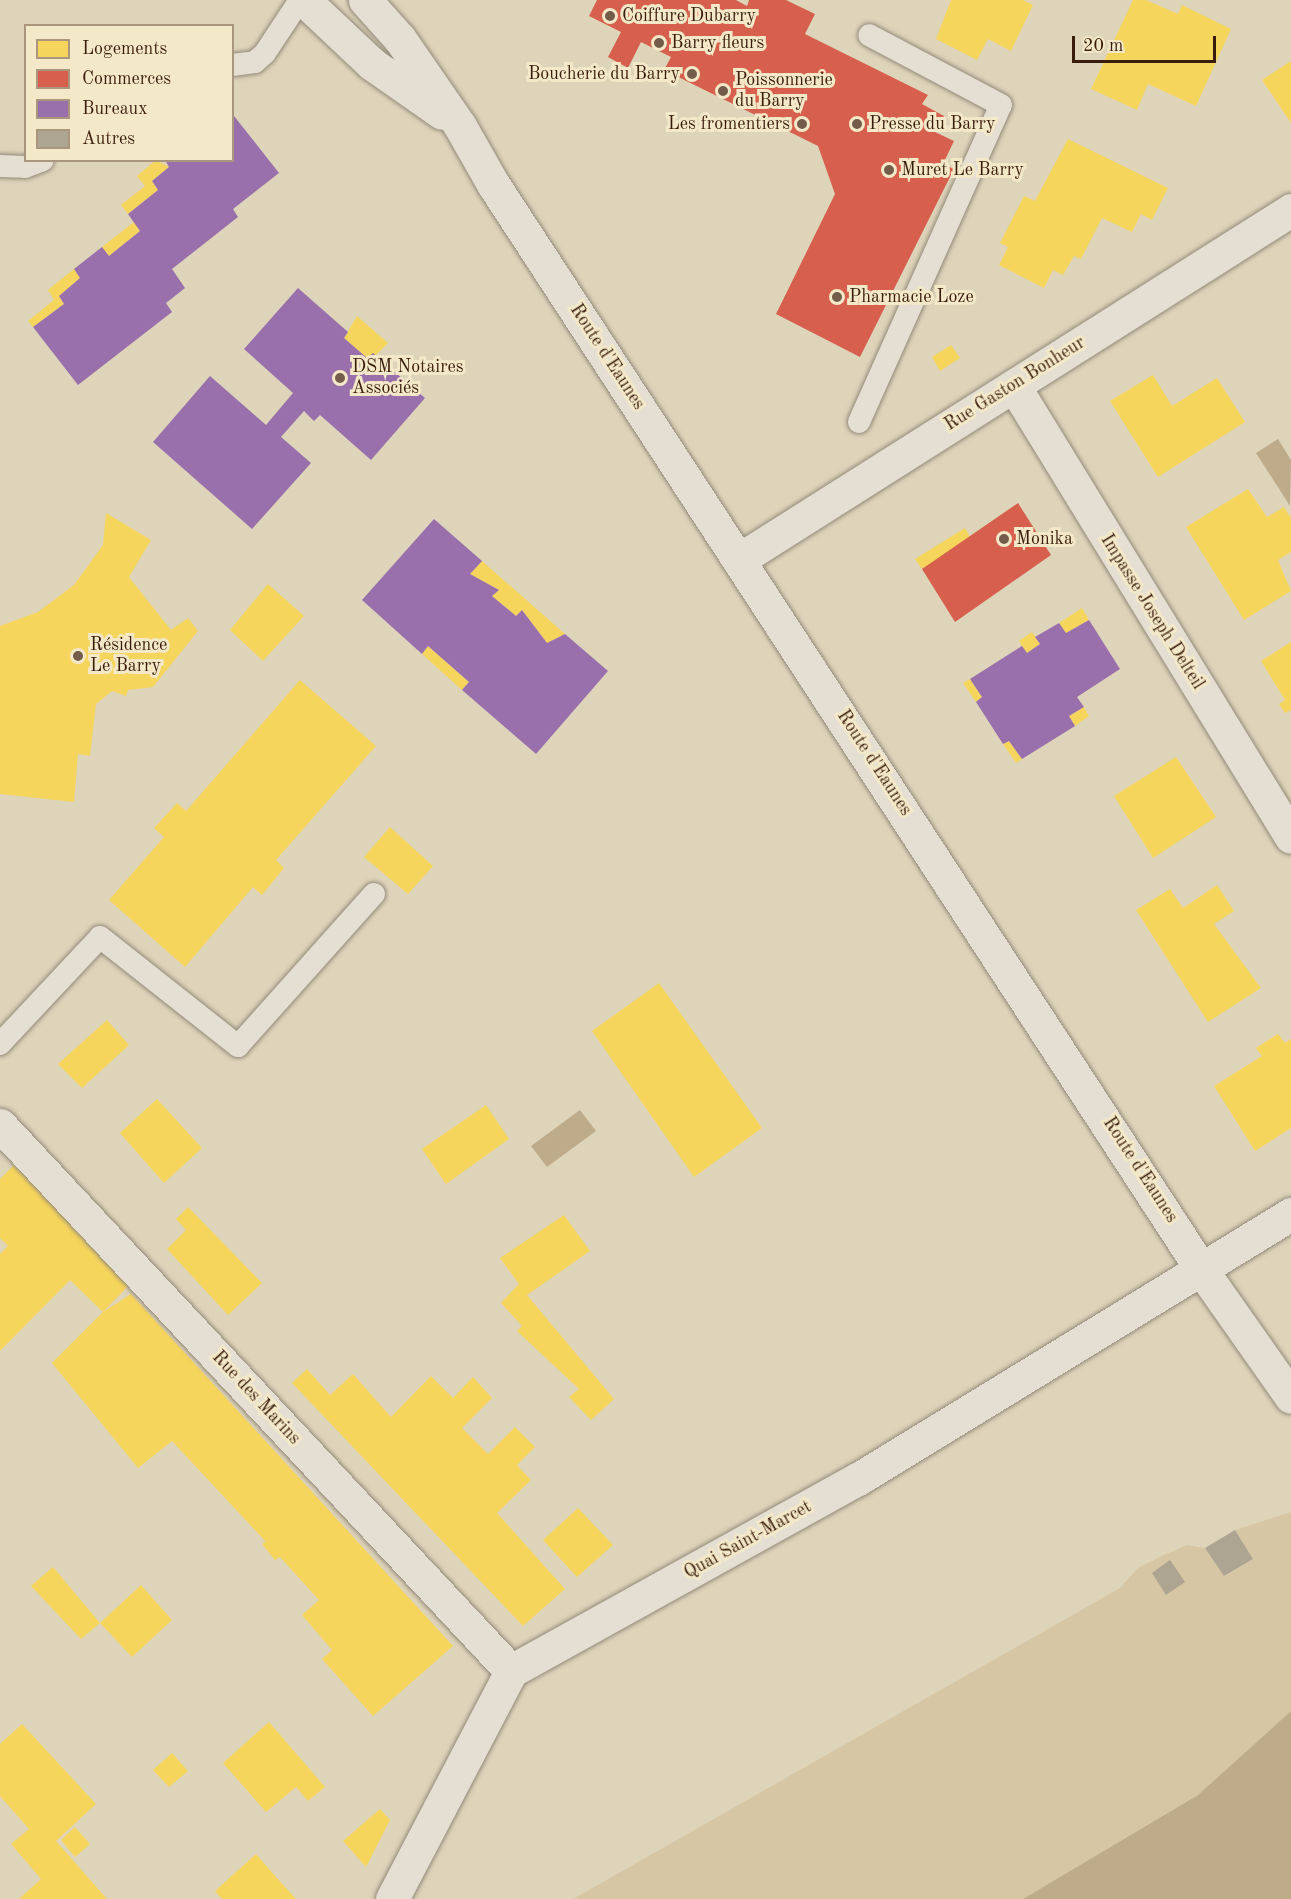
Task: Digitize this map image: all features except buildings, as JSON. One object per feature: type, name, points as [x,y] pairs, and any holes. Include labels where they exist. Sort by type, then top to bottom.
[{"type":"street","name":"Route d'Eaunes","points":[[302,0],[372,63],[460,126]]},
{"type":"street","name":"Route d'Eaunes","points":[[365,0],[400,39],[460,126],[1201,1269],[1291,1397]]},
{"type":"street","name":"Rue Gaston Bonheur","points":[[740,559],[1291,210]]},
{"type":"street","name":"Impasse Joseph Delteil","points":[[1014,386],[1291,837]]},
{"type":"street","name":"Rue des Marins","points":[[0,1125],[511,1671]]},
{"type":"street","name":"Quai Saint-Marcet","points":[[511,1671],[858,1479],[1291,1214]]},
{"type":"street","points":[[392,1899],[511,1671]]},
{"type":"lane","points":[[234,65],[255,62],[265,53],[302,0]]},
{"type":"lane","points":[[859,422],[1001,105],[869,35]]},
{"type":"lane","points":[[0,166],[25,167],[38,162]]},
{"type":"lane","points":[[0,1044],[99,936],[238,1046],[374,894]]},
{"type":"shaded area","points":[[1278,439],[1291,460],[1290,506],[1256,453]]},
{"type":"shaded area","points":[[580,1110],[596,1131],[547,1167],[531,1146]]},
{"type":"shaded area","points":[[1291,1512],[1291,1711],[1198,1795],[1023,1899],[573,1899],[1120,1588],[1138,1568],[1162,1556],[1187,1545],[1205,1548],[1225,1576],[1253,1559],[1235,1530]]},
{"type":"shaded area","points":[[1291,1711],[1291,1899],[1023,1899],[1198,1795]]},
{"type":"place","name":"Coiffure Dubarry","points":[[610,16]]},
{"type":"place","name":"Barry fleurs","points":[[659,43]]},
{"type":"place","name":"Boucherie du Barry","points":[[692,74]]},
{"type":"place","name":"Poissonnerie du Barry","points":[[723,91]]},
{"type":"place","name":"Les fromentiers","points":[[802,124]]},
{"type":"place","name":"Presse du Barry","points":[[857,124]]},
{"type":"place","name":"Muret Le Barry","points":[[889,170]]},
{"type":"place","name":"Pharmacie Loze","points":[[837,297]]},
{"type":"place","name":"DSM Notaires Associés","points":[[340,378]]},
{"type":"place","name":"Monika","points":[[1004,539]]},
{"type":"place","name":"Résidence Le Barry","points":[[78,656]]}]
